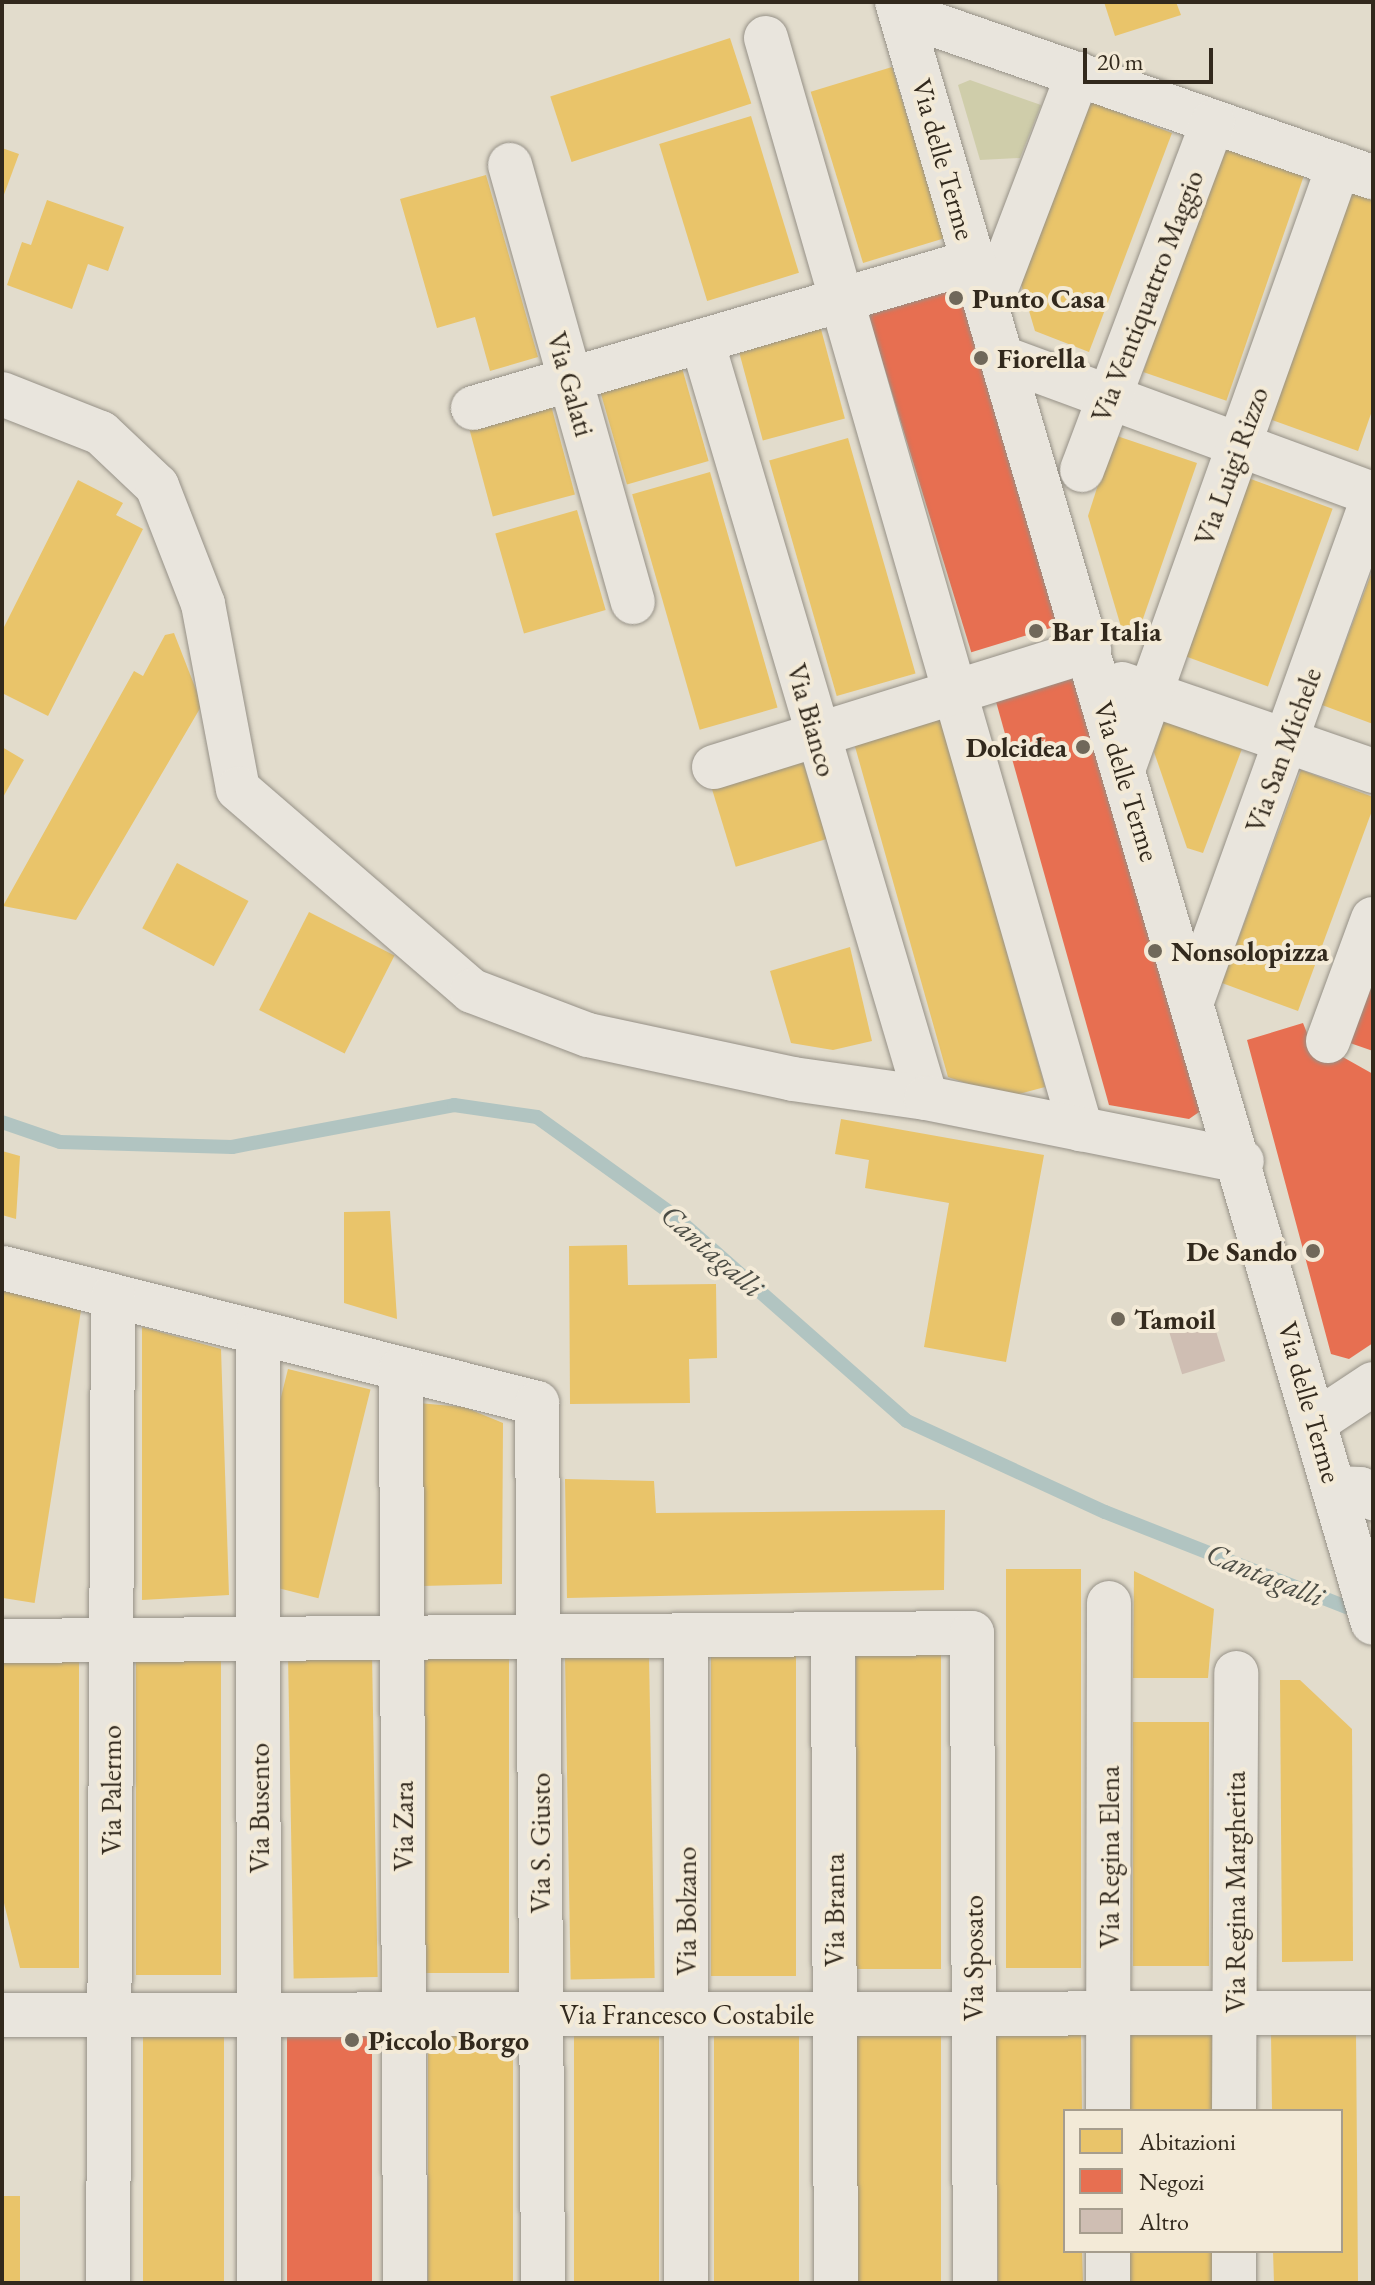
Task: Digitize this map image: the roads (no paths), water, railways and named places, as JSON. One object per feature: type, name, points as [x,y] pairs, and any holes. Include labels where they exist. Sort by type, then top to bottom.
[{"type":"street","points":[[899,8],[1356,171]]},
{"type":"street","name":"Via delle Terme","points":[[899,8],[1317,1421],[1354,1493],[1355,1560],[1373,1623]]},
{"type":"street","points":[[766,38],[1081,1129]]},
{"type":"street","points":[[988,310],[1078,74]]},
{"type":"street","name":"Via Ventiquattro Maggio","points":[[1082,470],[1213,122]]},
{"type":"street","name":"Via Galati","points":[[510,165],[633,602]]},
{"type":"street","name":"Via Luigi Rizzo","points":[[1124,767],[1239,444],[1356,171]]},
{"type":"street","points":[[473,408],[974,261]]},
{"type":"street","name":"Via Bianco","points":[[702,341],[816,735],[926,1098]]},
{"type":"street","points":[[1003,358],[1373,496]]},
{"type":"street","points":[[2,394],[101,433],[157,486],[203,604],[238,789],[472,991],[588,1035],[793,1079],[926,1098],[1242,1161]]},
{"type":"street","name":"Via San Michele","points":[[1192,1001],[1373,496]]},
{"type":"street","points":[[714,767],[953,692],[1092,662],[1150,694],[1373,771]]},
{"type":"street","points":[[1328,1041],[1373,919]]},
{"type":"street","points":[[3,1268],[401,1369]]},
{"type":"street","name":"Via Palermo","points":[[108,2283],[113,1296]]},
{"type":"street","name":"Via Busento","points":[[258,1333],[259,2283]]},
{"type":"street","name":"Via S. Giusto","points":[[401,1369],[537,1403],[543,2283]]},
{"type":"street","name":"Via Zara","points":[[401,1369],[405,2283]]},
{"type":"street","points":[[1317,1421],[1373,1384]]},
{"type":"street","name":"Via Regina Elena","points":[[1108,2109],[1109,1603]]},
{"type":"street","name":"Via Sposato","points":[[833,1634],[972,1633],[975,2283]]},
{"type":"street","points":[[2,1641],[833,1634]]},
{"type":"street","name":"Via Branta","points":[[833,1634],[836,2283]]},
{"type":"street","name":"Via Bolzano","points":[[686,1635],[686,2283]]},
{"type":"street","name":"Via Regina Margherita","points":[[1234,2109],[1236,1673]]},
{"type":"street","name":"Via Francesco Costabile","points":[[2,2015],[1373,2013]]},
{"type":"street","points":[[1108,2253],[1108,2283]]},
{"type":"street","points":[[1234,2253],[1234,2283]]},
{"type":"waterway","name":"Cantagalli","points":[[2,1122],[60,1142],[232,1147],[454,1105],[537,1117],[672,1214],[907,1421],[1105,1512],[1361,1613]]},
{"type":"place","name":"Punto Casa","points":[[956,298]]},
{"type":"place","name":"Fiorella","points":[[981,358]]},
{"type":"place","name":"Bar Italia","points":[[1036,631]]},
{"type":"place","name":"Dolcidea","points":[[1083,747]]},
{"type":"place","name":"Nonsolopizza","points":[[1155,951]]},
{"type":"place","name":"De Sando","points":[[1313,1251]]},
{"type":"place","name":"Tamoil","points":[[1118,1319]]},
{"type":"place","name":"Piccolo Borgo","points":[[352,2040]]}]
